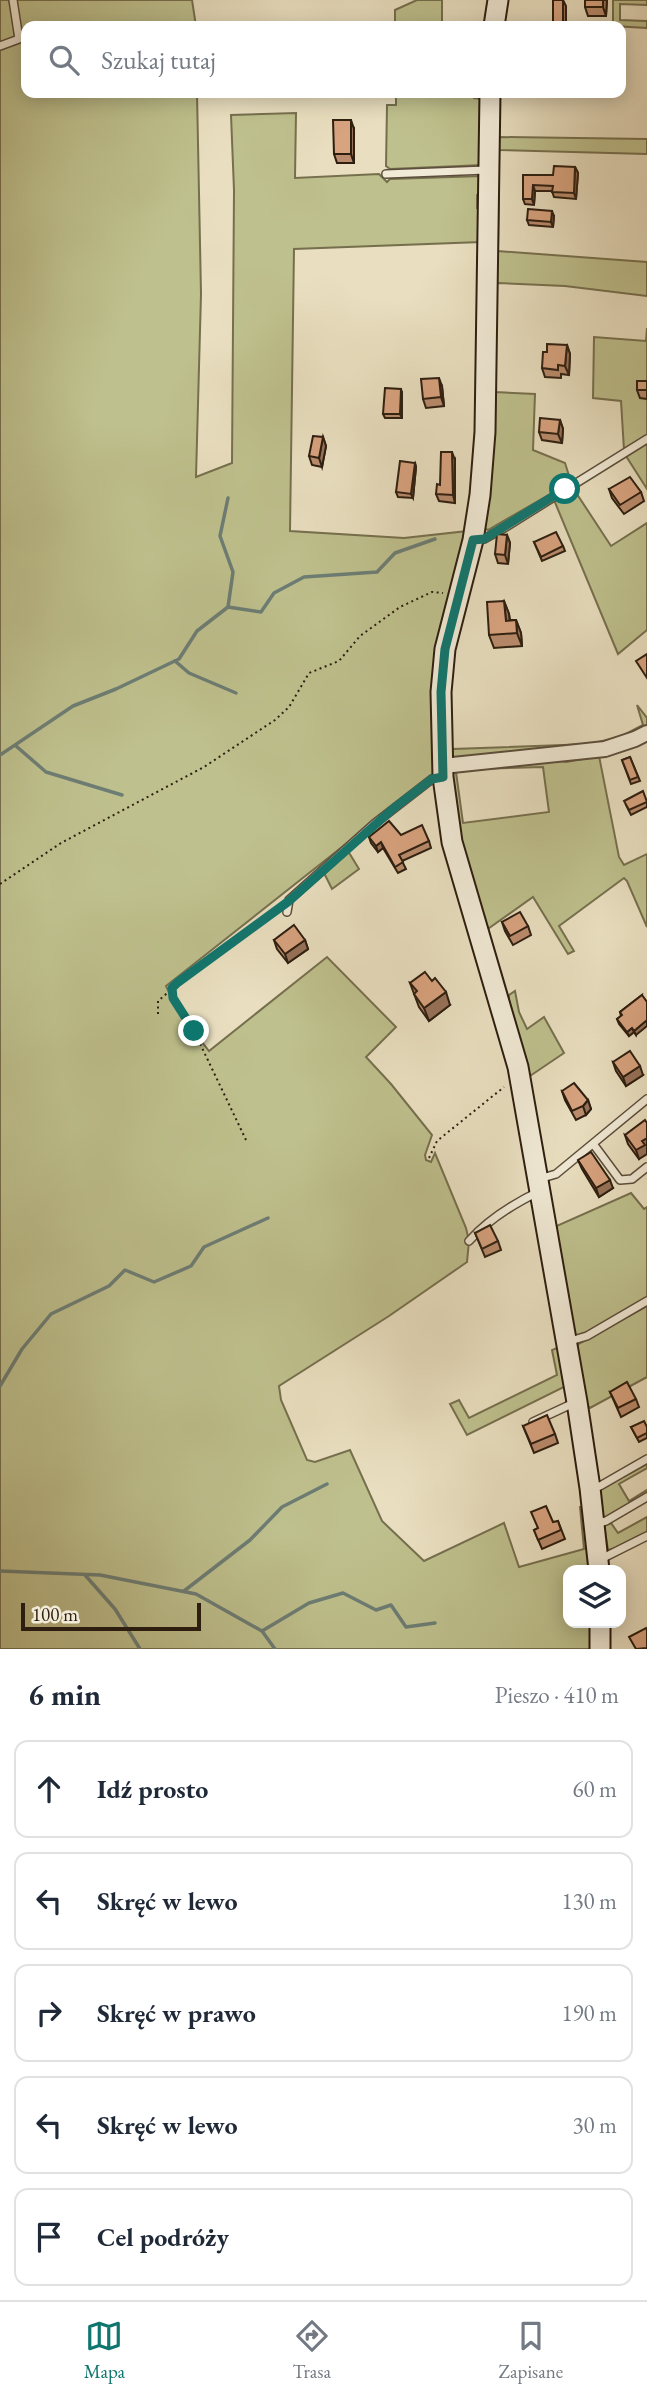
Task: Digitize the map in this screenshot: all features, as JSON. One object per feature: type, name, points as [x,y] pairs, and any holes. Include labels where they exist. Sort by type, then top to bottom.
[{"type":"street","points":[[495,21],[498,0]]},
{"type":"street","points":[[490,98],[485,432],[473,540],[445,649],[441,692],[443,771],[452,842],[519,1076],[540,1185],[590,1488],[598,1565]]},
{"type":"street","points":[[443,771],[605,749],[647,733]]},
{"type":"street","points":[[600,1628],[600,1649]]},
{"type":"lane","points":[[0,46],[19,39],[13,0]]},
{"type":"lane","points":[[386,174],[488,170]]},
{"type":"lane","points":[[473,540],[484,539],[503,528],[647,439]]},
{"type":"lane","points":[[287,912],[289,901],[384,816],[443,771]]},
{"type":"lane","points":[[469,1241],[478,1231],[527,1198],[540,1185],[594,1145],[647,1099]]},
{"type":"lane","points":[[594,1145],[620,1180],[632,1179],[647,1167]]},
{"type":"lane","points":[[566,1342],[587,1336],[647,1301]]},
{"type":"lane","points":[[527,1424],[576,1402]]},
{"type":"lane","points":[[590,1488],[600,1486],[647,1459]]},
{"type":"lane","points":[[593,1525],[606,1521],[647,1497]]},
{"type":"lane","points":[[598,1565],[647,1536]]},
{"type":"path","points":[[0,884],[61,843],[204,767],[275,720],[289,707],[309,673],[339,661],[360,636],[400,607],[432,592],[458,594]]},
{"type":"path","points":[[159,1014],[158,1001],[172,988],[289,901]]},
{"type":"path","points":[[172,988],[173,998],[194,1031],[246,1140]]},
{"type":"path","points":[[429,1158],[437,1141],[519,1076]]},
{"type":"green space","points":[[0,0],[192,0],[195,21],[21,21],[21,98],[197,98],[201,294],[196,477],[232,463],[234,190],[231,115],[296,113],[295,178],[379,174],[387,182],[390,179],[483,176],[482,195],[477,195],[477,208],[483,208],[481,242],[294,249],[290,531],[404,538],[468,531],[437,772],[166,986],[178,1011],[209,1051],[327,957],[396,1027],[366,1057],[432,1135],[425,1155],[426,1160],[431,1162],[435,1153],[466,1228],[469,1241],[467,1262],[389,1316],[279,1386],[281,1400],[307,1460],[315,1462],[350,1450],[382,1521],[424,1561],[504,1523],[519,1567],[584,1549],[580,1507],[586,1506],[592,1565],[563,1565],[563,1628],[594,1628],[593,1649],[0,1649]]},
{"type":"green space","points":[[417,0],[442,0],[442,21],[395,21],[395,10]]},
{"type":"green space","points":[[613,0],[647,0],[647,5],[620,4],[620,20],[647,21],[647,28],[626,27],[626,21],[613,21]]},
{"type":"green space","points":[[396,98],[483,99],[483,165],[390,169],[386,166],[387,105],[396,105]]},
{"type":"green space","points":[[499,137],[647,139],[647,154],[498,150]]},
{"type":"green space","points":[[493,168],[499,169],[498,251],[647,262],[647,296],[565,286],[497,283],[495,392],[535,394],[533,450],[565,463],[571,482],[488,530],[483,528]]},
{"type":"green space","points":[[647,328],[647,435],[624,450],[621,401],[593,398],[594,337],[646,341]]},
{"type":"green space","points":[[647,443],[647,489],[626,456]]},
{"type":"green space","points":[[573,488],[611,546],[647,523],[647,630],[618,654],[554,500]]},
{"type":"green space","points":[[637,705],[647,718],[647,727],[627,738],[569,749],[449,758],[453,749],[591,744],[622,736],[643,725]]},
{"type":"green space","points":[[599,756],[619,857],[624,865],[647,854],[647,927],[624,878],[559,926],[574,951],[568,954],[533,897],[485,931],[468,873],[451,773],[456,772],[463,823],[549,812],[543,767],[469,769],[550,759],[566,762]]},
{"type":"green space","points":[[348,851],[359,869],[332,889],[324,873]]},
{"type":"green space","points":[[515,991],[519,1012],[527,1029],[544,1017],[564,1053],[530,1076],[509,1000],[509,995]]},
{"type":"green space","points":[[631,1193],[644,1209],[647,1207],[647,1298],[601,1327],[572,1337],[552,1228]]},
{"type":"green space","points":[[647,1306],[647,1377],[590,1408],[587,1405],[577,1345]]},
{"type":"green space","points":[[562,1346],[568,1385],[467,1435],[450,1404],[459,1400],[469,1418],[557,1375],[552,1350]]},
{"type":"green space","points":[[647,1464],[647,1468],[619,1484],[629,1501],[647,1490],[647,1495],[603,1519],[598,1494],[600,1489]]},
{"type":"green space","points":[[647,1517],[647,1532],[608,1550],[604,1526],[611,1523],[618,1533]]},
{"type":"building","points":[[553,0],[563,0],[563,21],[553,21]]},
{"type":"building","points":[[585,0],[603,0],[603,7],[585,7]]},
{"type":"building","points":[[333,120],[351,120],[351,154],[334,154]]},
{"type":"building","points":[[554,166],[575,167],[574,193],[552,192],[553,186],[533,185],[532,199],[523,199],[523,175],[553,175]]},
{"type":"building","points":[[528,209],[552,211],[551,222],[527,220]]},
{"type":"building","points":[[547,344],[567,345],[565,366],[558,365],[558,370],[542,368],[543,352],[547,352]]},
{"type":"building","points":[[439,378],[441,397],[423,399],[421,379]]},
{"type":"building","points":[[637,381],[647,381],[647,390],[637,390]]},
{"type":"building","points":[[385,388],[401,389],[400,414],[383,414]]},
{"type":"building","points":[[540,418],[560,420],[558,434],[539,432]]},
{"type":"building","points":[[313,436],[323,437],[319,458],[309,456]]},
{"type":"building","points":[[441,452],[452,452],[453,495],[436,494],[437,484],[440,485]]},
{"type":"building","points":[[400,461],[415,463],[411,494],[396,492]]},
{"type":"building","points":[[630,477],[641,492],[620,505],[609,489]]},
{"type":"building","points":[[556,532],[563,546],[541,557],[534,542]]},
{"type":"building","points":[[497,534],[507,535],[505,555],[495,554]]},
{"type":"building","points":[[504,601],[506,621],[516,620],[517,633],[489,635],[487,602]]},
{"type":"building","points":[[647,654],[647,678],[636,661]]},
{"type":"building","points":[[630,757],[638,777],[630,780],[622,760]]},
{"type":"building","points":[[643,791],[647,802],[629,810],[624,801]]},
{"type":"building","points":[[389,821],[401,835],[422,825],[429,841],[399,855],[403,862],[395,867],[381,842],[376,846],[369,837]]},
{"type":"building","points":[[520,912],[528,926],[510,936],[502,922]]},
{"type":"building","points":[[294,925],[305,940],[285,954],[274,940]]},
{"type":"building","points":[[425,972],[432,981],[435,978],[446,992],[424,1008],[414,994],[417,991],[410,983]]},
{"type":"building","points":[[642,995],[647,1002],[647,1020],[634,1031],[632,1028],[627,1032],[617,1019],[622,1015],[620,1012]]},
{"type":"building","points":[[630,1051],[640,1066],[623,1077],[613,1062]]},
{"type":"building","points":[[574,1083],[588,1100],[583,1106],[572,1111],[562,1091]]},
{"type":"building","points":[[645,1120],[647,1138],[642,1141],[645,1145],[636,1150],[625,1135]]},
{"type":"building","points":[[591,1152],[610,1180],[596,1188],[578,1160]]},
{"type":"building","points":[[490,1225],[498,1241],[482,1249],[475,1233]]},
{"type":"building","points":[[627,1382],[636,1399],[618,1408],[610,1392]]},
{"type":"building","points":[[547,1415],[555,1434],[531,1444],[523,1426]]},
{"type":"building","points":[[644,1421],[647,1433],[637,1438],[631,1427]]},
{"type":"building","points":[[546,1506],[553,1522],[558,1521],[561,1530],[538,1540],[534,1530],[538,1528],[531,1512]]},
{"type":"building","points":[[646,1628],[647,1648],[636,1649],[629,1637]]},
{"type":"waterway","points":[[228,498],[220,536],[233,572],[228,607]]},
{"type":"waterway","points":[[0,755],[73,706],[179,659],[197,631],[228,607],[261,612],[274,593],[304,577],[377,572],[395,553],[435,539]]},
{"type":"waterway","points":[[175,661],[189,673],[236,693]]},
{"type":"waterway","points":[[16,746],[46,772],[122,795]]},
{"type":"waterway","points":[[0,1386],[22,1349],[51,1314],[109,1286],[125,1270],[154,1282],[191,1266],[204,1247],[268,1218]]},
{"type":"waterway","points":[[184,1591],[250,1540],[282,1507],[327,1484]]},
{"type":"waterway","points":[[0,1571],[100,1575],[196,1594],[262,1631],[309,1603],[343,1593],[376,1610],[391,1605],[406,1627],[435,1623]]},
{"type":"waterway","points":[[85,1575],[115,1609],[140,1649]]},
{"type":"waterway","points":[[262,1631],[275,1649]]},
{"type":"route","points":[[194,1031],[173,998],[172,988],[289,901],[394,808],[432,779],[443,777],[441,692],[445,649],[473,540],[484,539],[565,489]]}]
